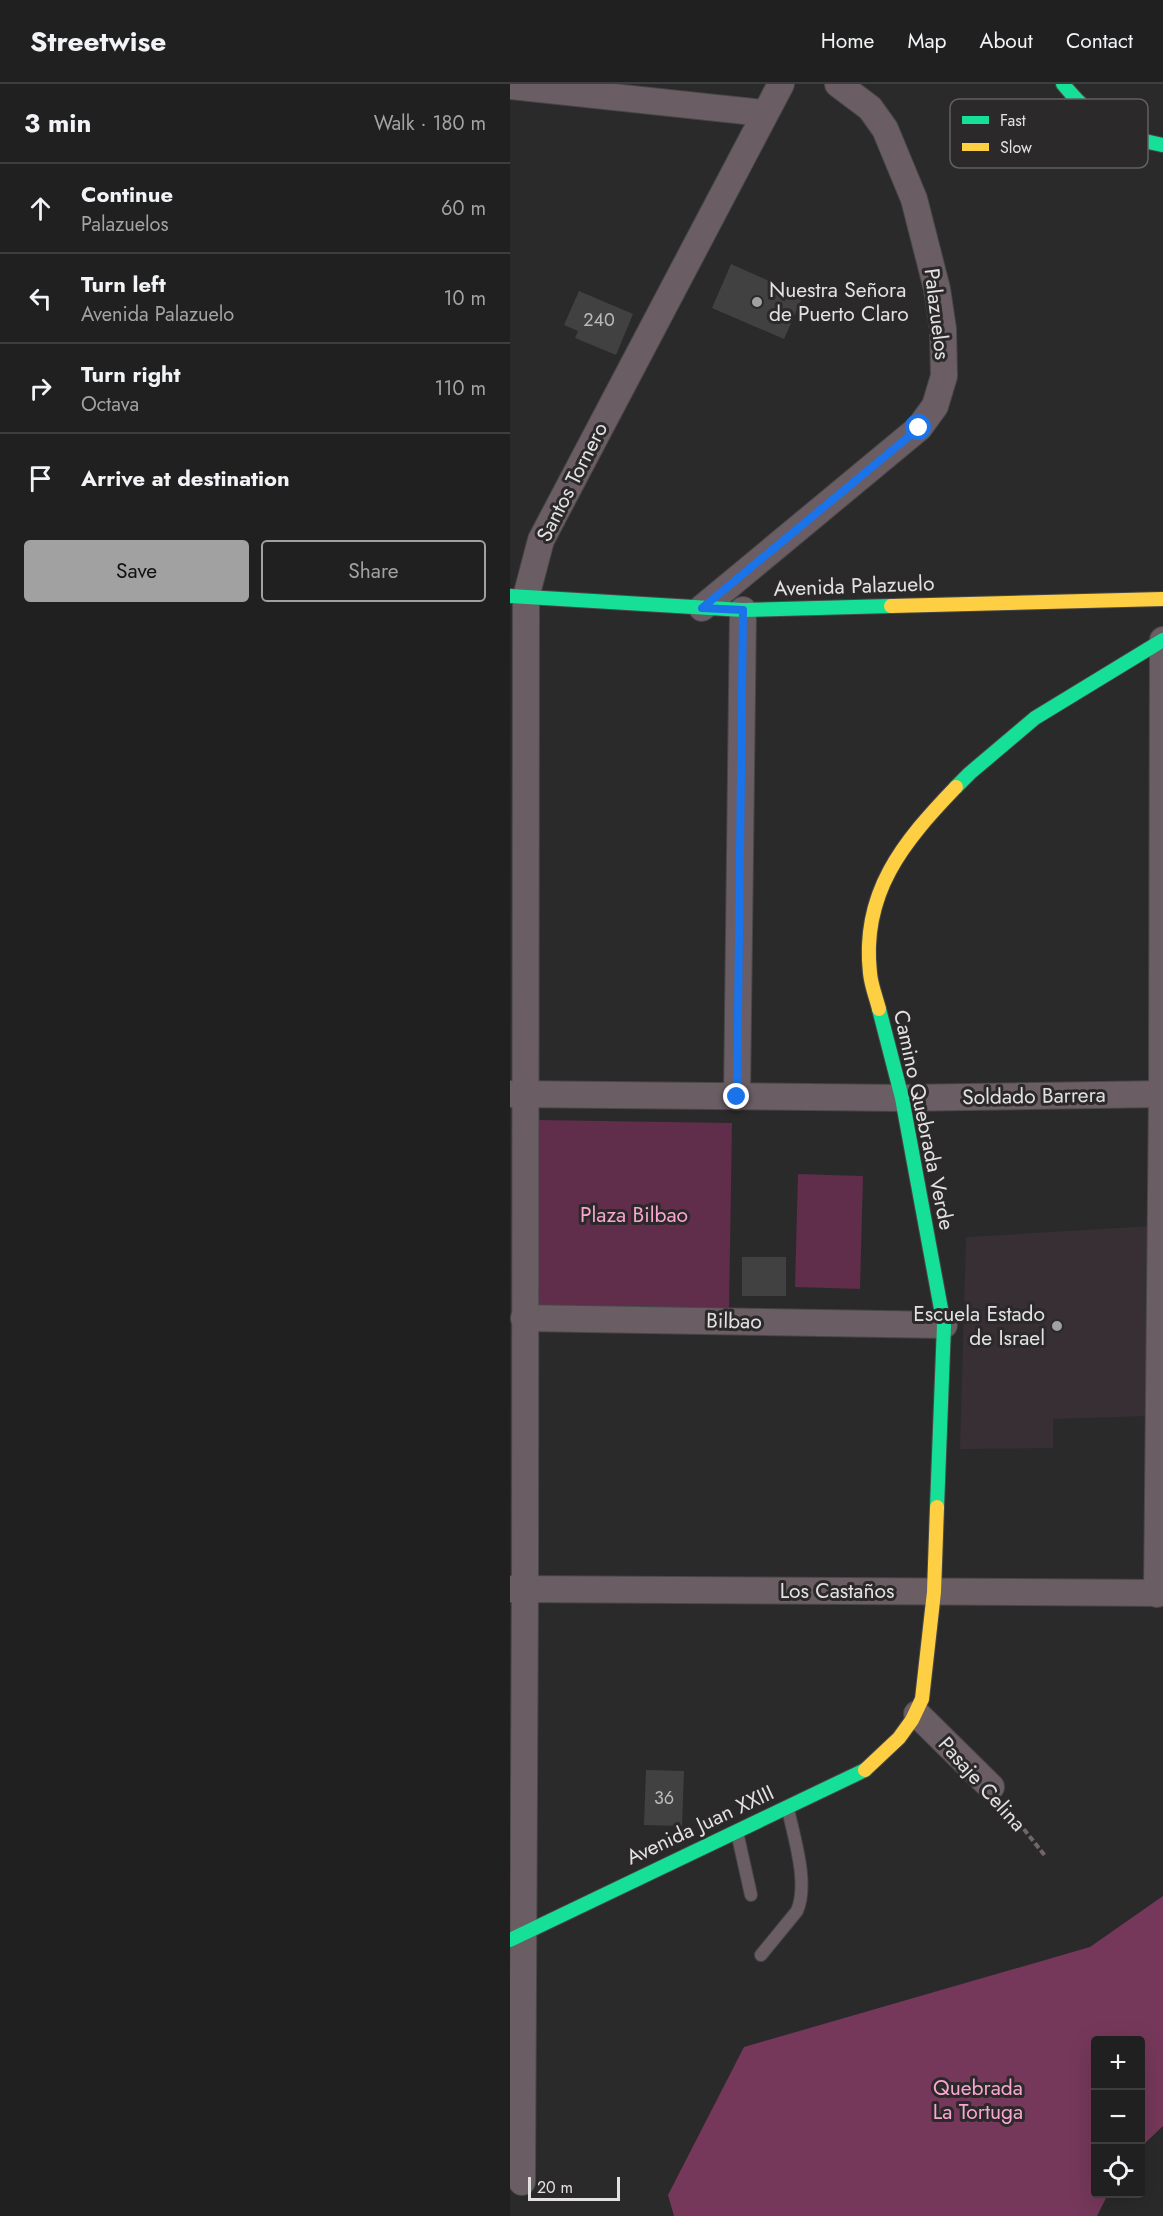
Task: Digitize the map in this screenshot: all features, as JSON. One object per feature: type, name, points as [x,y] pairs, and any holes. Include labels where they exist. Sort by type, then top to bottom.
[{"type":"street","name":"Palazuelos","points":[[702,608],[919,428],[935,406],[944,376],[943,329],[937,289],[915,199],[885,129],[870,108],[838,84]]},
{"type":"street","points":[[1063,84],[1076,99]]},
{"type":"street","name":"Santos Tornero","points":[[522,2182],[516,1937],[517,1589],[524,1318],[518,1094],[518,596],[541,540],[764,113],[776,85]]},
{"type":"street","points":[[510,86],[764,113]]},
{"type":"street","points":[[1148,141],[1163,145]]},
{"type":"street","name":"Avenida Palazuelo","points":[[518,596],[743,610],[1163,599]]},
{"type":"street","points":[[737,1097],[743,610]]},
{"type":"street","points":[[1160,1594],[1163,640]]},
{"type":"street","name":"Camino Quebrada Verde","points":[[901,1738],[917,1714],[922,1700],[934,1592],[944,1325],[902,1098],[875,995],[868,953],[874,905],[884,880],[909,842],[938,806],[970,773],[1002,744],[1071,694],[1163,640]]},
{"type":"street","name":"Soldado Barrera","points":[[518,1094],[902,1098],[1162,1094]]},
{"type":"street","name":"Bilbao","points":[[524,1318],[944,1325]]},
{"type":"street","name":"Los Castaños","points":[[517,1589],[1160,1594]]},
{"type":"street","name":"Pasaje Celina","points":[[917,1714],[991,1787]]},
{"type":"street","name":"Avenida Juan XXIII","points":[[516,1937],[867,1768],[901,1738]]},
{"type":"lane","points":[[761,1955],[793,1916],[800,1903],[801,1876],[788,1806]]},
{"type":"lane","points":[[737,1831],[752,1895]]},
{"type":"path","name":"Pasaje Celina","points":[[991,1787],[1046,1857]]},
{"type":"shaded area","name":"Escuela Estado de Israel","points":[[1152,1226],[1149,1416],[1053,1419],[1053,1448],[960,1449],[966,1237]]},
{"type":"green space","name":"Plaza Bilbao","points":[[539,1120],[732,1123],[729,1310],[536,1306]]},
{"type":"green space","points":[[798,1174],[863,1176],[860,1289],[795,1287]]},
{"type":"green space","name":"Quebrada La Tortuga","points":[[1163,1896],[1163,2126],[1145,2143],[1145,2036],[1091,2036],[1091,2198],[1106,2198],[1097,2216],[674,2216],[668,2195],[744,2047],[1090,1947]]},
{"type":"building","name":"Nuestra Señora de Puerto Claro","points":[[731,264],[803,296],[784,339],[712,308]]},
{"type":"building","points":[[579,291],[633,314],[616,355],[575,338],[578,331],[564,325]]},
{"type":"building","points":[[742,1257],[786,1257],[786,1296],[742,1296]]},
{"type":"building","points":[[646,1770],[684,1771],[682,1826],[644,1825]]},
{"type":"traffic: fast","points":[[1063,84],[1076,99]]},
{"type":"traffic: fast","points":[[1148,142],[1163,145]]},
{"type":"traffic: fast","points":[[510,596],[743,610],[891,606]]},
{"type":"traffic: fast","points":[[956,787],[1035,718],[1163,640]]},
{"type":"traffic: fast","points":[[879,1009],[902,1098],[944,1325],[937,1507]]},
{"type":"traffic: fast","points":[[510,1940],[865,1770]]},
{"type":"traffic: slow","points":[[891,606],[1163,599]]},
{"type":"traffic: slow","points":[[879,1009],[872,986],[869,944],[872,918],[879,893],[903,849],[956,787]]},
{"type":"traffic: slow","points":[[865,1770],[899,1738],[912,1720],[922,1699],[934,1592],[937,1507]]},
{"type":"place","name":"Nuestra Señora de Puerto Claro","points":[[757,302]]},
{"type":"place","name":"Escuela Estado de Israel","points":[[1057,1326]]},
{"type":"route","points":[[737,1097],[743,610],[702,608],[919,428]]}]
